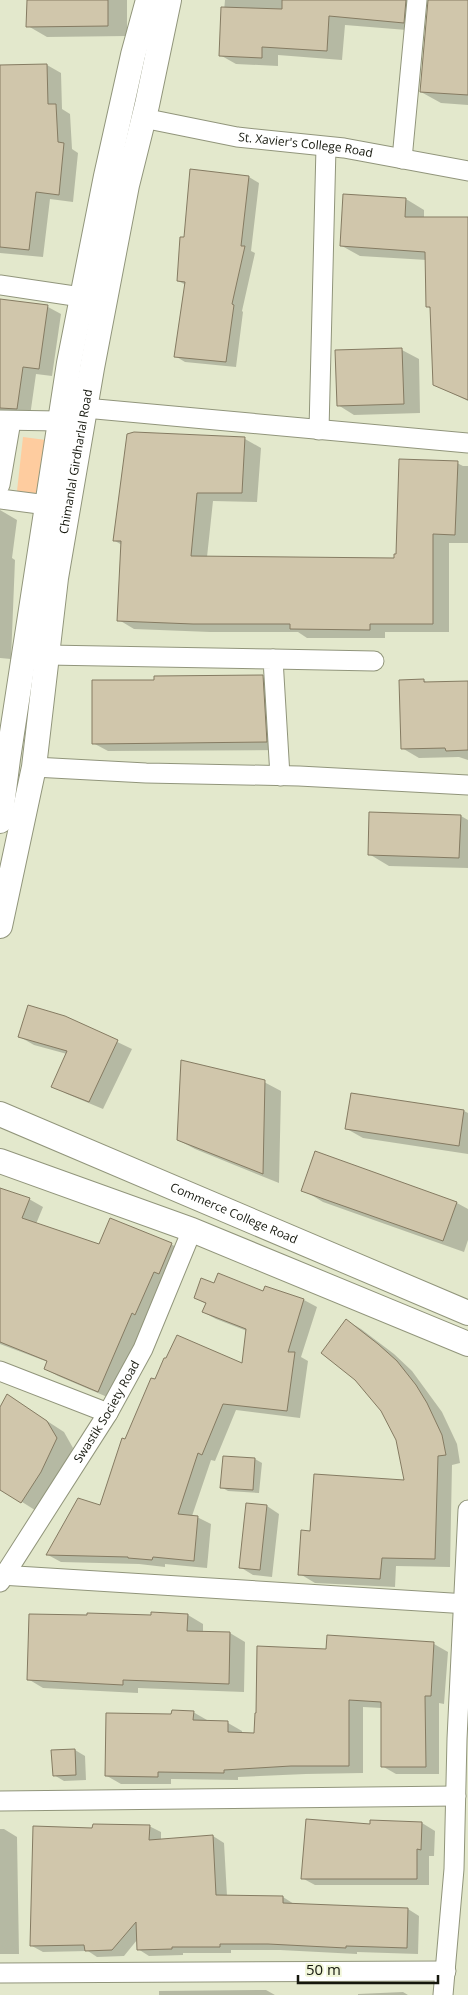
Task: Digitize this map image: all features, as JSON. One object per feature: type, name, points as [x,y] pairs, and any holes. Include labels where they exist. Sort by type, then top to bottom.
[{"type":"main road","name":"Chimanlal Girdharlal Road","points":[[0,821],[4,759],[47,506],[58,422],[106,176],[133,55],[148,0]]},
{"type":"main road","name":"Chimanlal Girdharlal Road","points":[[0,926],[34,767],[56,578],[85,408],[127,185],[169,0]]},
{"type":"main road","name":"Commerce College Road","points":[[0,1114],[468,1313]]},
{"type":"main road","points":[[0,1161],[192,1230],[468,1344]]},
{"type":"street","points":[[402,159],[417,0]]},
{"type":"street","name":"St. Xavier's College Road","points":[[143,118],[237,138],[326,147],[468,171]]},
{"type":"street","points":[[319,430],[326,147]]},
{"type":"street","points":[[0,285],[81,297]]},
{"type":"street","points":[[85,408],[468,443]]},
{"type":"street","points":[[0,485],[5,421],[58,422]]},
{"type":"street","points":[[0,499],[47,506]]},
{"type":"street","points":[[47,655],[374,661]]},
{"type":"street","points":[[274,660],[280,776]]},
{"type":"street","points":[[34,767],[468,785]]},
{"type":"street","name":"Swastik Society Road","points":[[1,1577],[108,1413],[143,1349],[192,1230]]},
{"type":"street","points":[[0,1371],[108,1413]]},
{"type":"street","points":[[443,1995],[454,1869],[466,1604],[468,1510]]},
{"type":"street","points":[[1,1577],[466,1604]]},
{"type":"street","points":[[0,1801],[456,1796]]},
{"type":"street","points":[[0,1972],[446,1971]]},
{"type":"shaded area","points":[[23,437],[46,440],[40,494],[17,491]]},
{"type":"building","points":[[27,0],[108,0],[108,26],[26,27]]},
{"type":"building","points":[[282,0],[406,0],[404,23],[329,16],[327,51],[262,47],[262,58],[219,56],[221,7],[282,9]]},
{"type":"building","points":[[428,0],[468,0],[468,95],[420,92]]},
{"type":"building","points":[[47,64],[48,104],[56,104],[58,142],[64,143],[59,195],[36,192],[29,250],[0,247],[0,65]]},
{"type":"building","points":[[190,169],[249,176],[241,246],[245,246],[232,304],[234,305],[226,362],[174,357],[185,282],[177,281],[180,237],[184,237]]},
{"type":"building","points":[[343,194],[406,198],[405,217],[468,217],[468,400],[433,385],[430,307],[426,307],[425,252],[340,246]]},
{"type":"building","points":[[0,299],[48,305],[39,369],[23,367],[17,409],[0,408]]},
{"type":"building","points":[[402,348],[404,404],[337,406],[335,350]]},
{"type":"building","points":[[134,432],[245,437],[242,493],[197,493],[191,556],[394,558],[394,554],[396,554],[399,459],[458,461],[455,535],[433,534],[433,624],[370,624],[370,630],[290,629],[290,624],[193,624],[117,621],[121,541],[113,541],[127,434]]},
{"type":"building","points":[[263,675],[267,742],[92,744],[92,680],[154,680],[154,676]]},
{"type":"building","points":[[424,679],[424,682],[468,681],[468,750],[446,751],[445,748],[401,749],[399,680]]},
{"type":"building","points":[[369,812],[461,815],[459,858],[368,855]]},
{"type":"building","points":[[28,1005],[65,1016],[118,1040],[89,1102],[51,1087],[67,1051],[18,1037]]},
{"type":"building","points":[[181,1060],[265,1080],[263,1174],[177,1140]]},
{"type":"building","points":[[351,1093],[464,1110],[459,1146],[345,1129]]},
{"type":"building","points":[[315,1151],[457,1202],[443,1241],[301,1191]]},
{"type":"building","points":[[0,1188],[30,1198],[22,1218],[99,1244],[110,1218],[172,1243],[159,1274],[154,1272],[135,1315],[132,1313],[98,1392],[44,1369],[47,1361],[0,1342]]},
{"type":"building","points":[[218,1273],[263,1291],[265,1286],[304,1299],[288,1352],[295,1352],[287,1411],[223,1404],[202,1455],[198,1453],[178,1514],[198,1516],[194,1561],[153,1557],[152,1560],[128,1557],[46,1555],[78,1498],[100,1505],[122,1438],[125,1439],[151,1378],[155,1379],[177,1335],[242,1363],[246,1329],[202,1312],[206,1303],[194,1298],[201,1278],[214,1283]]},
{"type":"building","points":[[346,1319],[397,1361],[416,1385],[442,1435],[446,1455],[438,1456],[435,1559],[382,1558],[380,1579],[298,1575],[301,1530],[310,1531],[314,1474],[404,1480],[396,1440],[381,1411],[355,1380],[321,1353]]},
{"type":"building","points":[[7,1394],[47,1421],[57,1438],[41,1472],[21,1503],[0,1490],[0,1407]]},
{"type":"building","points":[[223,1456],[255,1458],[253,1490],[220,1488]]},
{"type":"building","points":[[246,1503],[267,1505],[260,1570],[239,1568]]},
{"type":"building","points":[[151,1612],[188,1614],[187,1631],[230,1632],[229,1684],[123,1680],[123,1685],[27,1680],[29,1614],[151,1615]]},
{"type":"building","points":[[327,1635],[434,1642],[431,1696],[425,1696],[426,1767],[381,1767],[381,1702],[349,1700],[349,1766],[291,1766],[224,1770],[224,1773],[158,1772],[158,1777],[105,1776],[106,1713],[171,1714],[172,1710],[194,1711],[193,1720],[228,1721],[228,1732],[254,1733],[257,1646],[326,1649]]},
{"type":"building","points":[[75,1749],[76,1775],[53,1776],[51,1750]]},
{"type":"building","points":[[306,1819],[370,1824],[370,1820],[422,1822],[421,1850],[417,1849],[417,1879],[301,1879]]},
{"type":"building","points":[[93,1824],[150,1825],[149,1840],[213,1835],[216,1895],[283,1896],[283,1903],[408,1908],[407,1948],[220,1944],[220,1947],[172,1947],[172,1949],[137,1950],[136,1922],[112,1950],[85,1951],[84,1945],[30,1946],[33,1826],[92,1828]]}]
